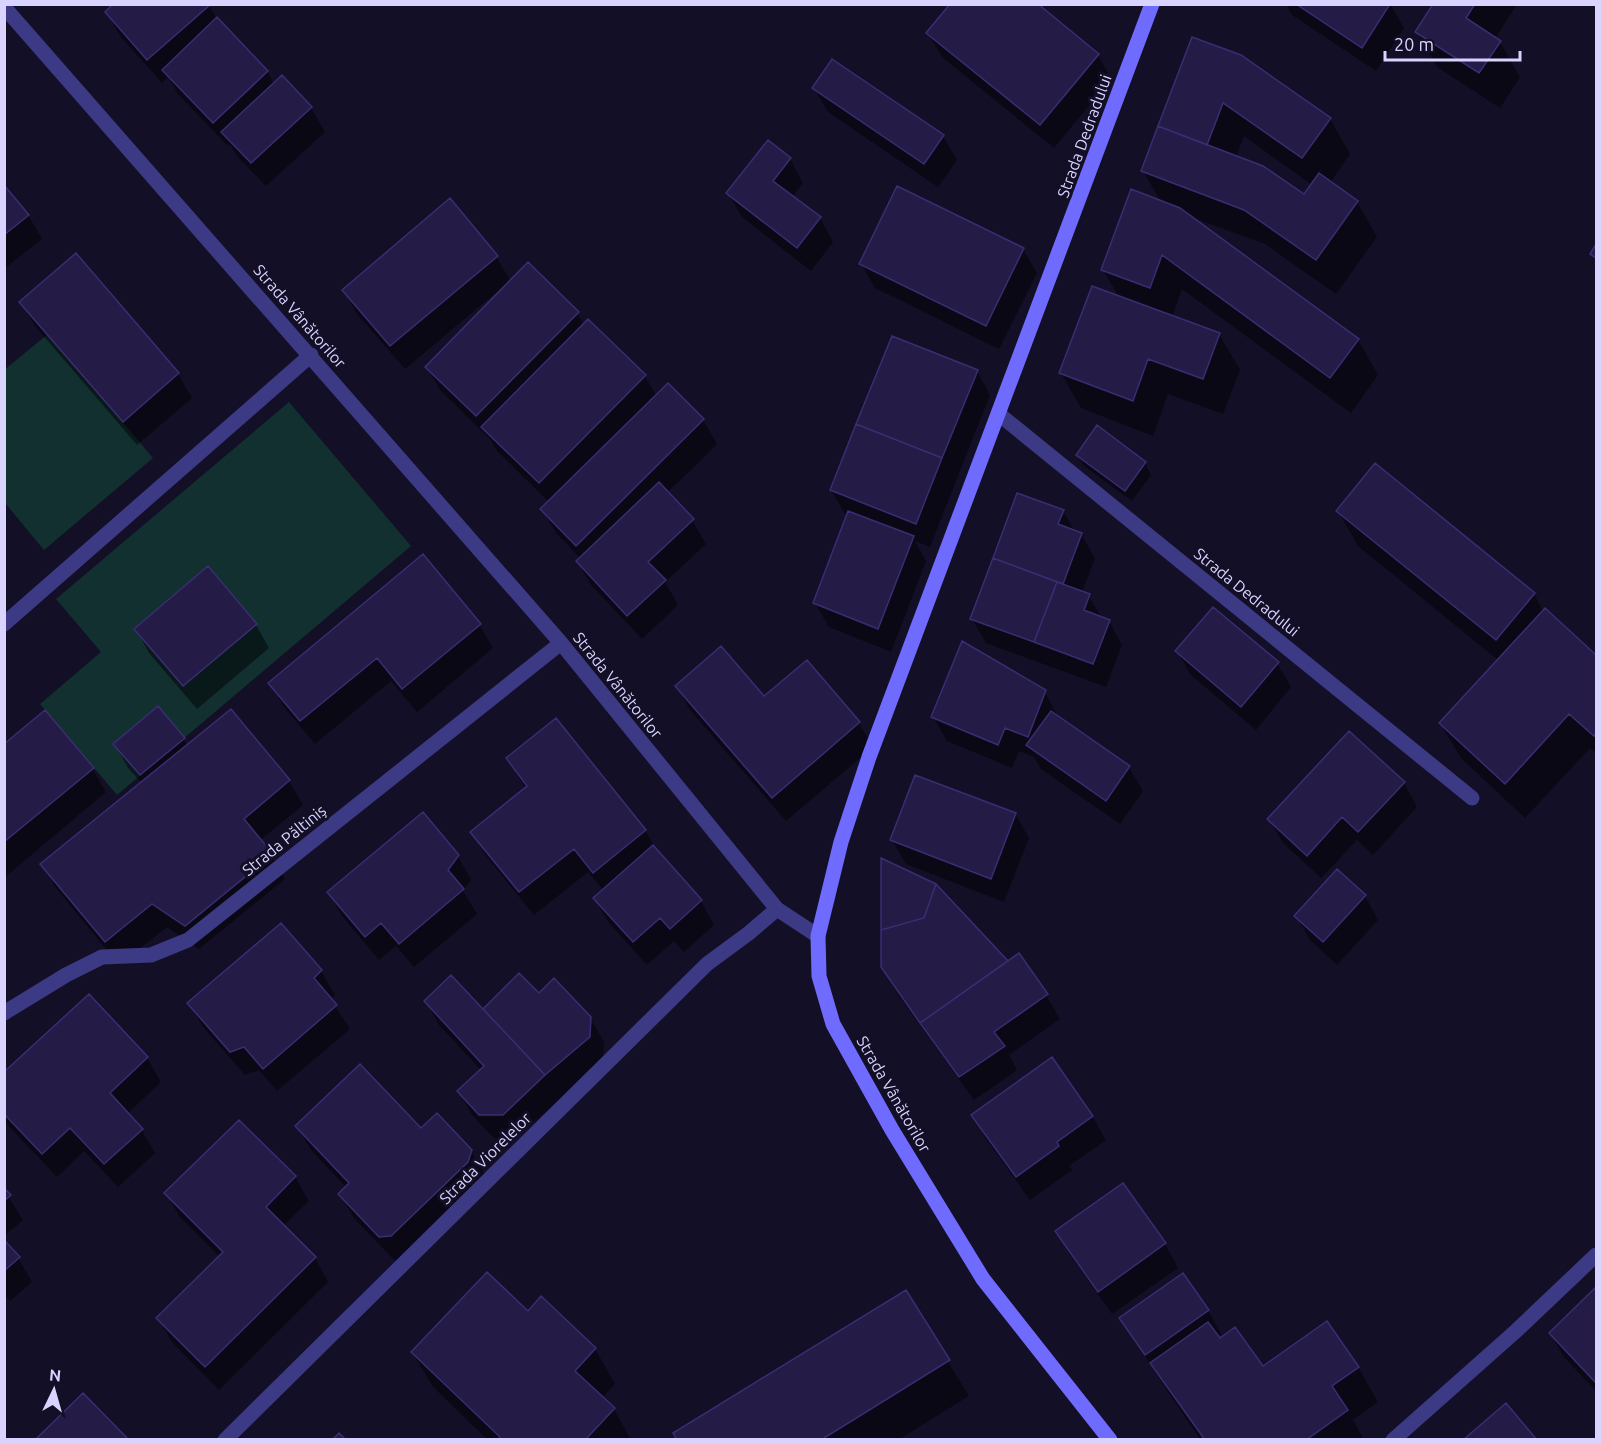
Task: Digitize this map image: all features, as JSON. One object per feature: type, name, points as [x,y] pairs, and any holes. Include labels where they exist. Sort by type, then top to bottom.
[{"type":"main road","name":"Strada Dedradului","points":[[818,936],[841,842],[869,757],[1000,415],[1152,4]]},
{"type":"main road","name":"Strada Vânătorilor","points":[[818,936],[819,976],[833,1024],[892,1131],[983,1278],[1110,1440]]},
{"type":"street","name":"Strada Vânătorilor","points":[[4,7],[561,643],[777,909],[818,936]]},
{"type":"street","points":[[4,624],[311,355]]},
{"type":"street","name":"Strada Dedradului","points":[[1000,415],[1472,798]]},
{"type":"street","name":"Strada Păltiniș","points":[[4,1012],[66,975],[102,957],[151,955],[188,940],[561,643]]},
{"type":"street","name":"Strada Viorelelor","points":[[225,1440],[707,964],[777,909]]},
{"type":"street","points":[[1393,1440],[1516,1331],[1596,1255]]},
{"type":"green space","points":[[48,334],[153,458],[44,550],[5,503],[4,370]]},
{"type":"green space","points":[[289,402],[411,546],[117,795],[40,704],[101,652],[56,599]]},
{"type":"building","points":[[113,4],[210,5],[147,60],[105,12]]},
{"type":"building","points":[[950,4],[1038,4],[1099,54],[1040,125],[926,33]]},
{"type":"building","points":[[1296,4],[1390,4],[1362,48]]},
{"type":"building","points":[[1433,4],[1475,4],[1466,18],[1501,41],[1479,73],[1415,32]]},
{"type":"building","points":[[217,17],[268,71],[213,123],[162,70]]},
{"type":"building","points":[[1192,37],[1241,55],[1331,118],[1302,158],[1223,103],[1207,145],[1158,126]]},
{"type":"building","points":[[832,59],[944,135],[924,164],[812,88]]},
{"type":"building","points":[[282,75],[312,107],[251,163],[221,132]]},
{"type":"building","points":[[1158,126],[1263,166],[1304,194],[1319,173],[1358,201],[1316,260],[1244,210],[1141,171]]},
{"type":"building","points":[[768,140],[791,158],[773,181],[821,217],[797,248],[726,193]]},
{"type":"building","points":[[4,185],[29,215],[4,235]]},
{"type":"building","points":[[897,186],[1024,248],[986,326],[859,264]]},
{"type":"building","points":[[1131,189],[1180,208],[1359,339],[1330,378],[1162,255],[1150,288],[1101,270]]},
{"type":"building","points":[[450,198],[498,256],[390,346],[342,290]]},
{"type":"building","points":[[1596,244],[1596,258],[1590,254]]},
{"type":"building","points":[[76,253],[179,373],[123,422],[19,302]]},
{"type":"building","points":[[528,262],[579,312],[476,416],[425,367]]},
{"type":"building","points":[[1092,286],[1220,333],[1203,379],[1148,359],[1133,401],[1059,373]]},
{"type":"building","points":[[588,319],[646,375],[539,483],[481,427]]},
{"type":"building","points":[[892,336],[978,370],[942,458],[856,424]]},
{"type":"building","points":[[668,383],[704,419],[576,546],[540,509]]},
{"type":"building","points":[[856,424],[942,458],[916,524],[830,490]]},
{"type":"building","points":[[1097,425],[1146,462],[1125,491],[1076,455]]},
{"type":"building","points":[[1375,463],[1535,593],[1496,640],[1336,511]]},
{"type":"building","points":[[659,482],[694,519],[648,562],[666,580],[627,616],[576,561]]},
{"type":"building","points":[[1017,493],[1064,510],[1058,524],[1082,533],[1063,584],[993,558]]},
{"type":"building","points":[[848,511],[914,536],[878,629],[813,603]]},
{"type":"building","points":[[423,554],[481,624],[402,689],[377,658],[300,721],[268,683]]},
{"type":"building","points":[[993,558],[1057,582],[1034,642],[970,619]]},
{"type":"building","points":[[208,566],[257,624],[183,686],[134,629]]},
{"type":"building","points":[[1057,582],[1090,594],[1084,610],[1110,620],[1093,664],[1034,642]]},
{"type":"building","points":[[1213,607],[1279,662],[1241,707],[1175,651]]},
{"type":"building","points":[[1545,608],[1596,655],[1596,733],[1594,736],[1569,714],[1505,784],[1439,723]]},
{"type":"building","points":[[962,641],[1046,690],[1028,737],[1005,728],[998,745],[931,717]]},
{"type":"building","points":[[721,646],[764,696],[807,660],[860,722],[772,798],[675,686]]},
{"type":"building","points":[[158,706],[185,738],[140,775],[113,744]]},
{"type":"building","points":[[231,709],[290,780],[244,819],[273,854],[185,926],[152,904],[105,942],[40,864]]},
{"type":"building","points":[[45,710],[94,768],[4,842],[4,744]]},
{"type":"building","points":[[1051,711],[1130,766],[1106,801],[1026,745]]},
{"type":"building","points":[[556,718],[646,830],[593,873],[574,849],[519,892],[470,832],[527,786],[506,758]]},
{"type":"building","points":[[1349,731],[1405,782],[1358,832],[1342,817],[1307,856],[1267,819]]},
{"type":"building","points":[[915,775],[1016,813],[991,879],[890,840]]},
{"type":"building","points":[[423,812],[459,855],[448,870],[464,889],[399,944],[381,923],[365,937],[327,892]]},
{"type":"building","points":[[653,845],[702,900],[670,929],[660,918],[633,942],[593,898]]},
{"type":"building","points":[[881,858],[936,884],[924,918],[881,930]]},
{"type":"building","points":[[1337,869],[1366,895],[1323,942],[1294,916]]},
{"type":"building","points":[[936,884],[1008,961],[920,1023],[881,967],[881,930],[924,918]]},
{"type":"building","points":[[281,923],[322,970],[314,978],[337,1005],[263,1069],[244,1047],[230,1052],[187,1003]]},
{"type":"building","points":[[1019,953],[1048,994],[994,1032],[1005,1046],[959,1077],[920,1023]]},
{"type":"building","points":[[519,973],[539,993],[554,978],[591,1017],[590,1037],[545,1075],[483,1009]]},
{"type":"building","points":[[451,975],[545,1075],[503,1115],[479,1115],[457,1091],[484,1066],[424,1001]]},
{"type":"building","points":[[89,994],[148,1057],[110,1093],[143,1129],[104,1164],[70,1128],[42,1154],[4,1114],[4,1072]]},
{"type":"building","points":[[1052,1057],[1093,1116],[1057,1142],[1059,1146],[1016,1177],[971,1115]]},
{"type":"building","points":[[360,1064],[421,1128],[437,1113],[472,1150],[468,1162],[391,1236],[379,1237],[338,1194],[349,1183],[295,1126]]},
{"type":"building","points":[[239,1120],[296,1176],[266,1207],[316,1257],[205,1367],[156,1318],[223,1252],[164,1193]]},
{"type":"building","points":[[1123,1183],[1166,1243],[1098,1292],[1055,1231]]},
{"type":"building","points":[[4,1188],[11,1195],[4,1201]]},
{"type":"building","points":[[4,1240],[20,1257],[4,1271]]},
{"type":"building","points":[[487,1272],[528,1311],[541,1296],[596,1348],[575,1371],[615,1408],[585,1440],[498,1440],[500,1437],[411,1352]]},
{"type":"building","points":[[1183,1273],[1209,1310],[1145,1355],[1119,1318]]},
{"type":"building","points":[[1596,1287],[1596,1383],[1549,1333]]},
{"type":"building","points":[[906,1290],[950,1360],[821,1440],[677,1440],[673,1433]]},
{"type":"building","points":[[1327,1321],[1359,1367],[1332,1386],[1348,1410],[1306,1440],[1205,1440],[1150,1363],[1208,1322],[1220,1338],[1235,1327],[1263,1366]]},
{"type":"building","points":[[83,1393],[129,1440],[35,1440]]},
{"type":"building","points":[[1506,1403],[1537,1440],[1463,1440]]},
{"type":"building","points":[[339,1433],[346,1440],[332,1440]]}]
